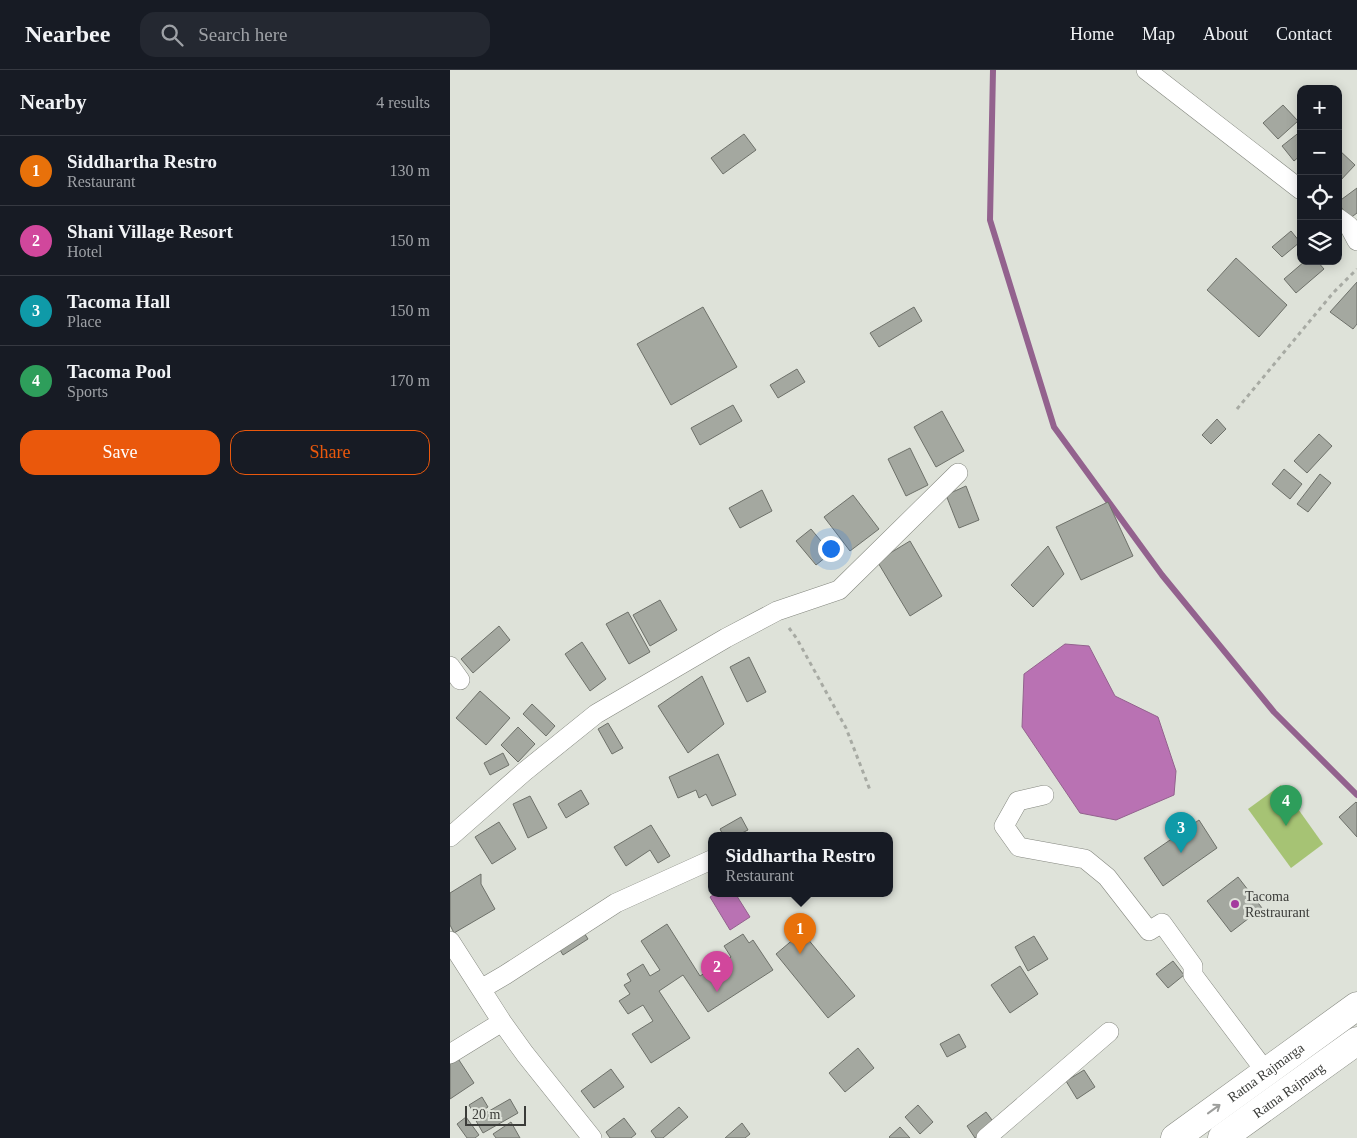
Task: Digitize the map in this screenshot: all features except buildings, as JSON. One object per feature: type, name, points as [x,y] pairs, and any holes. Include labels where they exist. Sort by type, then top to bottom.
[{"type":"main road","name":"Ratna Rajmarga","points":[[1175,1138],[1357,1006]]},
{"type":"main road","name":"Ratna Rajmarg","points":[[1222,1138],[1357,1041]]},
{"type":"street","points":[[1146,70],[1297,187]]},
{"type":"street","points":[[1340,220],[1348,226],[1357,241]]},
{"type":"street","points":[[450,837],[524,772],[596,714],[726,638],[777,611],[839,590],[958,473]]},
{"type":"street","points":[[1044,795],[1018,800],[1004,826],[1019,847],[1085,859],[1107,877],[1149,931],[1162,923],[1193,966],[1193,975],[1266,1072]]},
{"type":"street","points":[[481,988],[505,975],[616,903],[708,861]]},
{"type":"street","points":[[450,940],[502,1022],[592,1138]]},
{"type":"street","points":[[450,1054],[502,1022]]},
{"type":"street","points":[[986,1138],[1108,1032]]},
{"type":"path","points":[[1237,409],[1333,293],[1357,269]]},
{"type":"path","points":[[777,611],[797,639],[846,728],[870,790]]},
{"type":"green space","points":[[1281,785],[1323,844],[1291,868],[1248,809]]},
{"type":"shaded area","points":[[1065,644],[1089,646],[1115,696],[1158,717],[1176,771],[1174,795],[1116,820],[1080,813],[1022,727],[1024,674]]},
{"type":"shaded area","points":[[710,897],[738,897],[750,917],[730,930]]},
{"type":"waterway","points":[[993,70],[990,220],[1054,427],[1162,575],[1274,712],[1357,795]]},
{"type":"place","name":"Tacoma Pool","points":[[1286,826]]},
{"type":"place","name":"Tacoma Hall","points":[[1181,853]]},
{"type":"place","name":"Tacoma Restraurant","points":[[1235,904]]},
{"type":"place","name":"Siddhartha Restro","points":[[800,954]]},
{"type":"place","name":"Shani Village Resort","points":[[717,992]]}]
